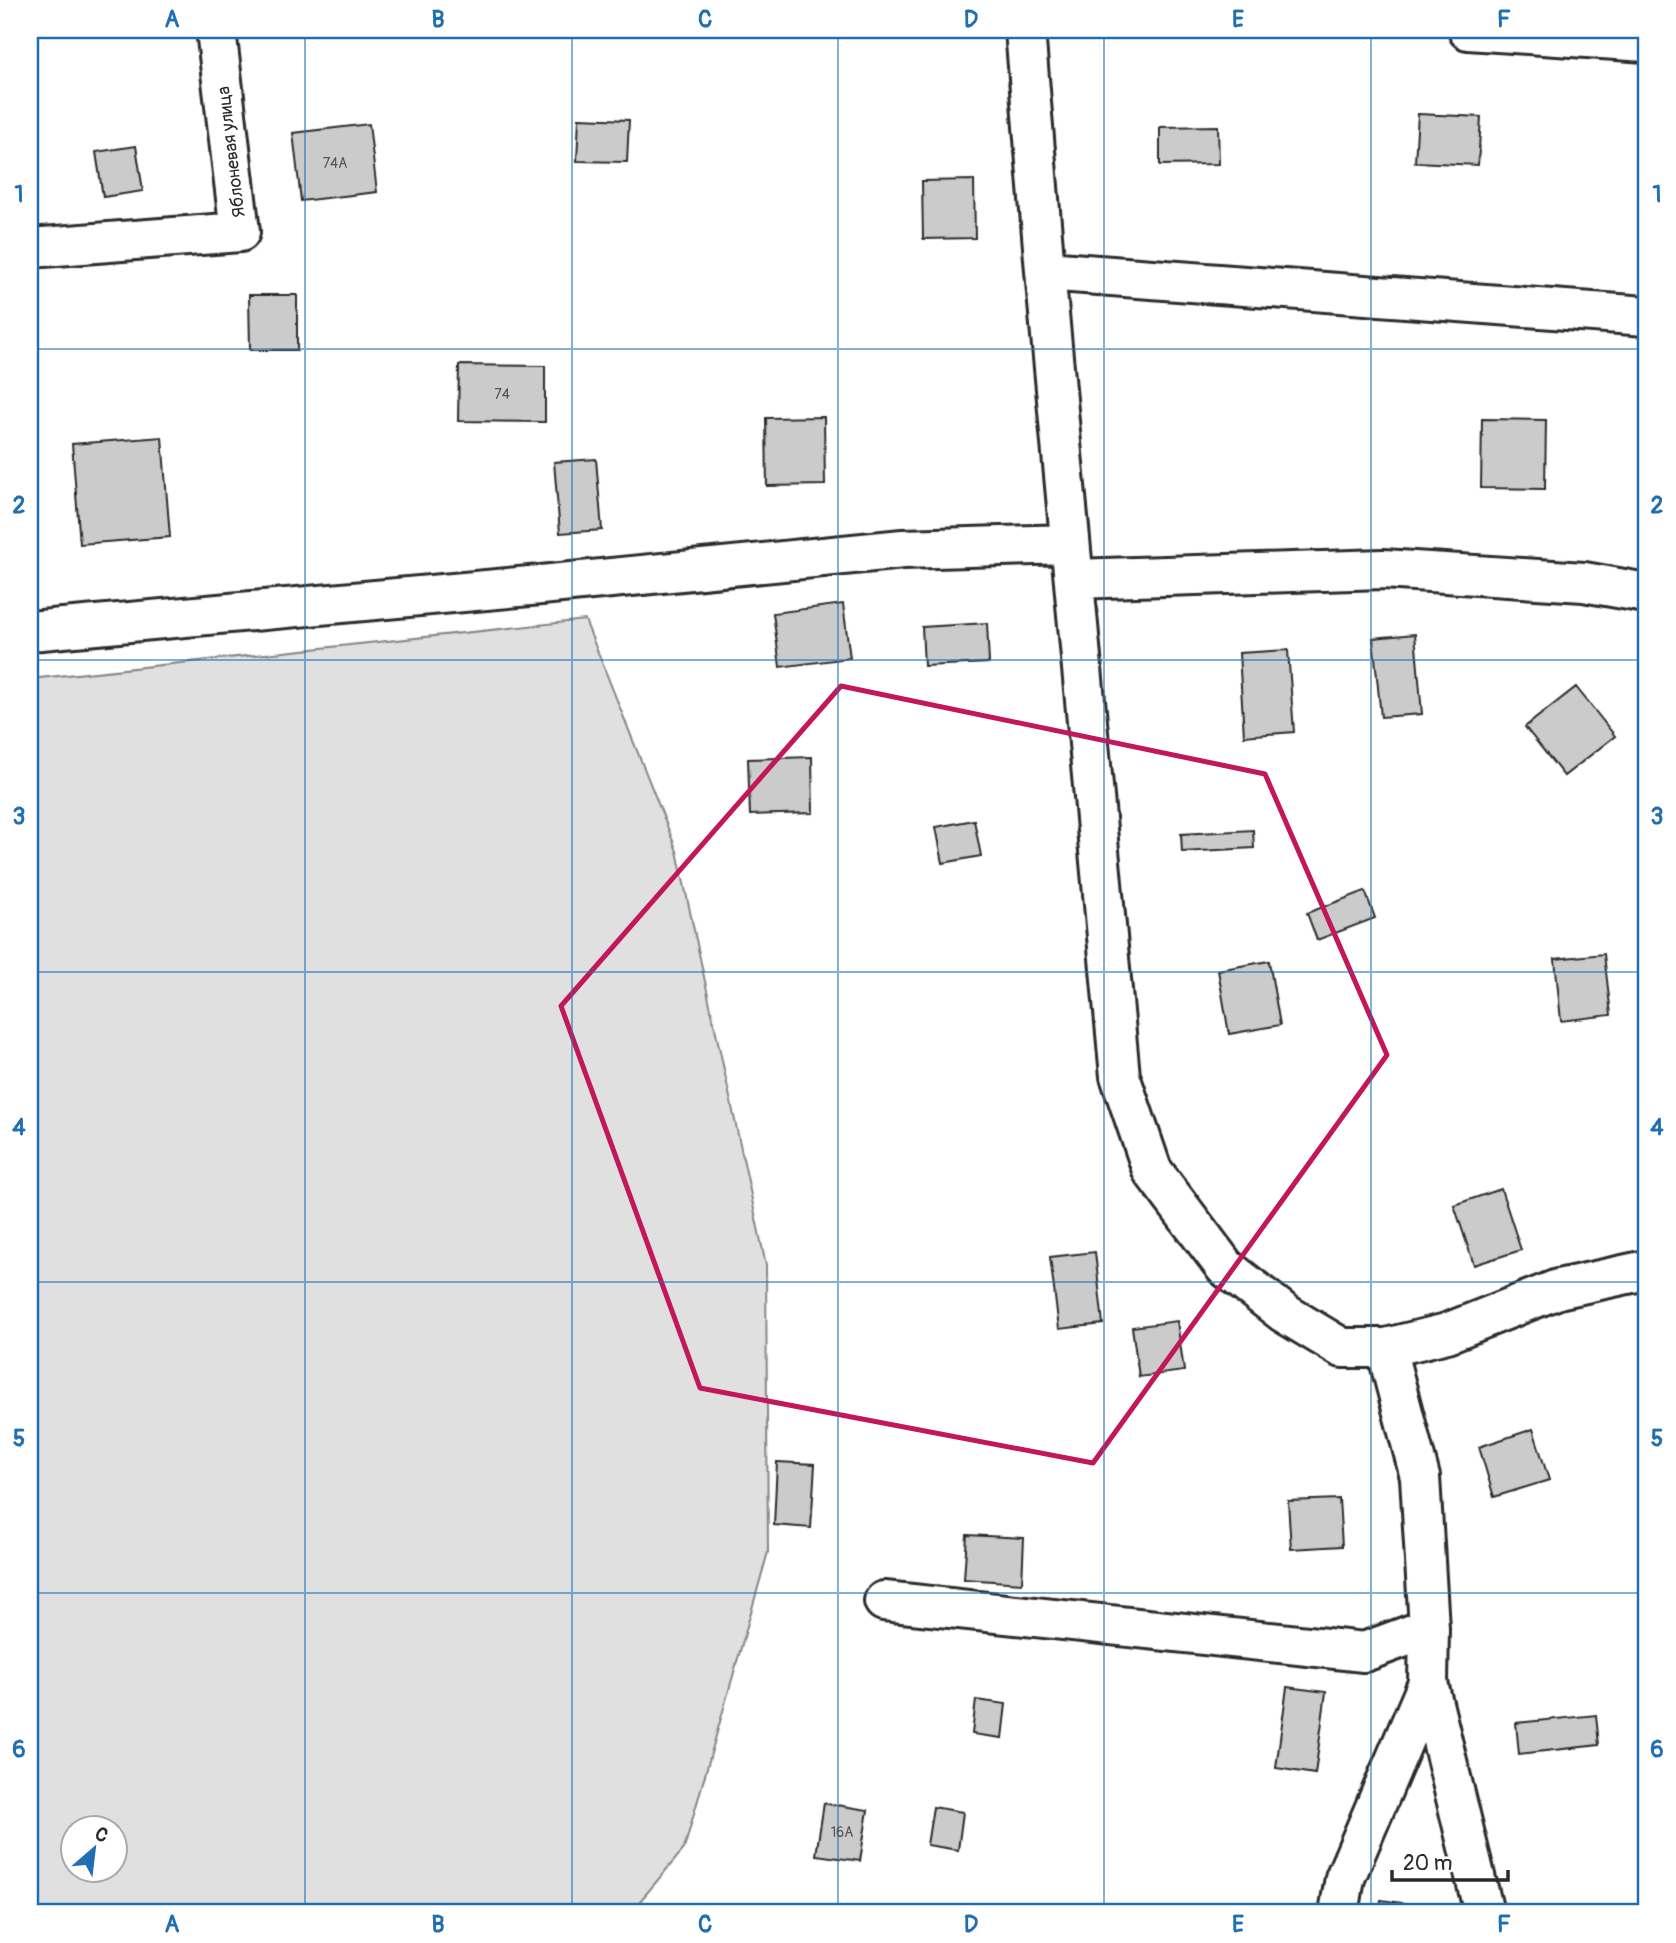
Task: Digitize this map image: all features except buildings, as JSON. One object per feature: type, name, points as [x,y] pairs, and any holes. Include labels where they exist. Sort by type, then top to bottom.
[{"type":"street","name":"Яблоневая улица","points":[[30,248],[240,232],[216,30]]},
{"type":"street","points":[[1025,30],[1119,1076],[1152,1170],[1225,1267],[1284,1313],[1342,1348],[1387,1348],[1447,1333],[1558,1289],[1646,1270]]},
{"type":"street","points":[[1468,30],[1646,42]]},
{"type":"street","points":[[1045,271],[1646,316]]},
{"type":"street","points":[[30,631],[554,584],[903,549],[1072,562],[1383,569],[1584,582],[1646,593]]},
{"type":"street","points":[[1387,1348],[1420,1477],[1429,1628],[1428,1683],[1484,1913]]},
{"type":"street","points":[[884,1601],[1363,1652],[1429,1628]]},
{"type":"street","points":[[1339,1913],[1345,1878],[1428,1683]]},
{"type":"highlighted area","points":[[841,686],[1265,774],[1387,1055],[1093,1463],[700,1388],[561,1006]]},
{"type":"shaded area","points":[[585,620],[677,851],[766,1265],[768,1552],[684,1849],[630,1913],[30,1913],[30,679]]}]
